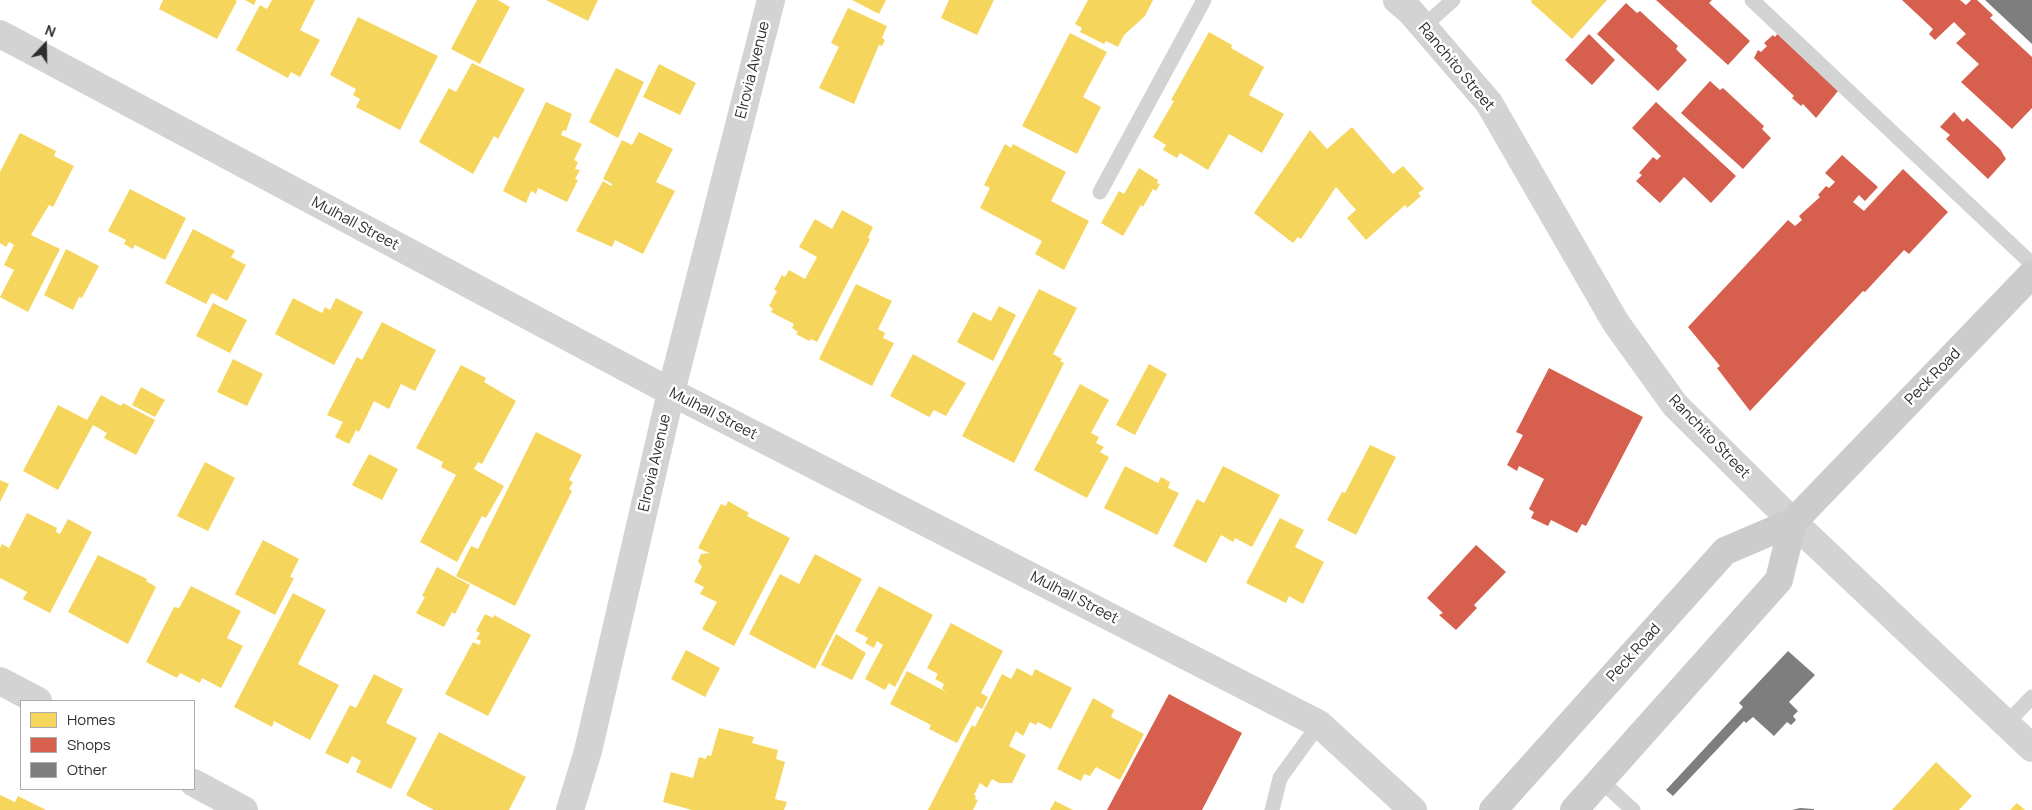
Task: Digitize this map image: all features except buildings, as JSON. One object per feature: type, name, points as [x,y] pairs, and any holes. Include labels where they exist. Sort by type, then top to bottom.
[{"type":"main road","name":"Peck Road","points":[[1493,810],[1725,551],[1793,522],[2032,274]]},
{"type":"main road","points":[[1574,810],[1779,580],[1793,522]]},
{"type":"street","name":"Elrovia Avenue","points":[[570,810],[588,750],[671,392],[771,0]]},
{"type":"street","name":"Ranchito Street","points":[[1397,0],[1489,103],[1616,323],[1675,405],[1793,522],[2032,748]]},
{"type":"street","name":"Mulhall Street","points":[[0,34],[671,392],[1318,724],[1413,810]]},
{"type":"street","points":[[0,681],[36,700]]},
{"type":"street","points":[[195,784],[244,810]]},
{"type":"lane","points":[[1100,192],[1204,0]]},
{"type":"lane","points":[[1423,27],[1453,0]]},
{"type":"lane","points":[[1752,0],[2032,264]]},
{"type":"lane","points":[[2006,724],[2032,698]]},
{"type":"lane","points":[[1272,810],[1280,778],[1318,724]]},
{"type":"lane","points":[[1600,780],[1633,810]]}]
